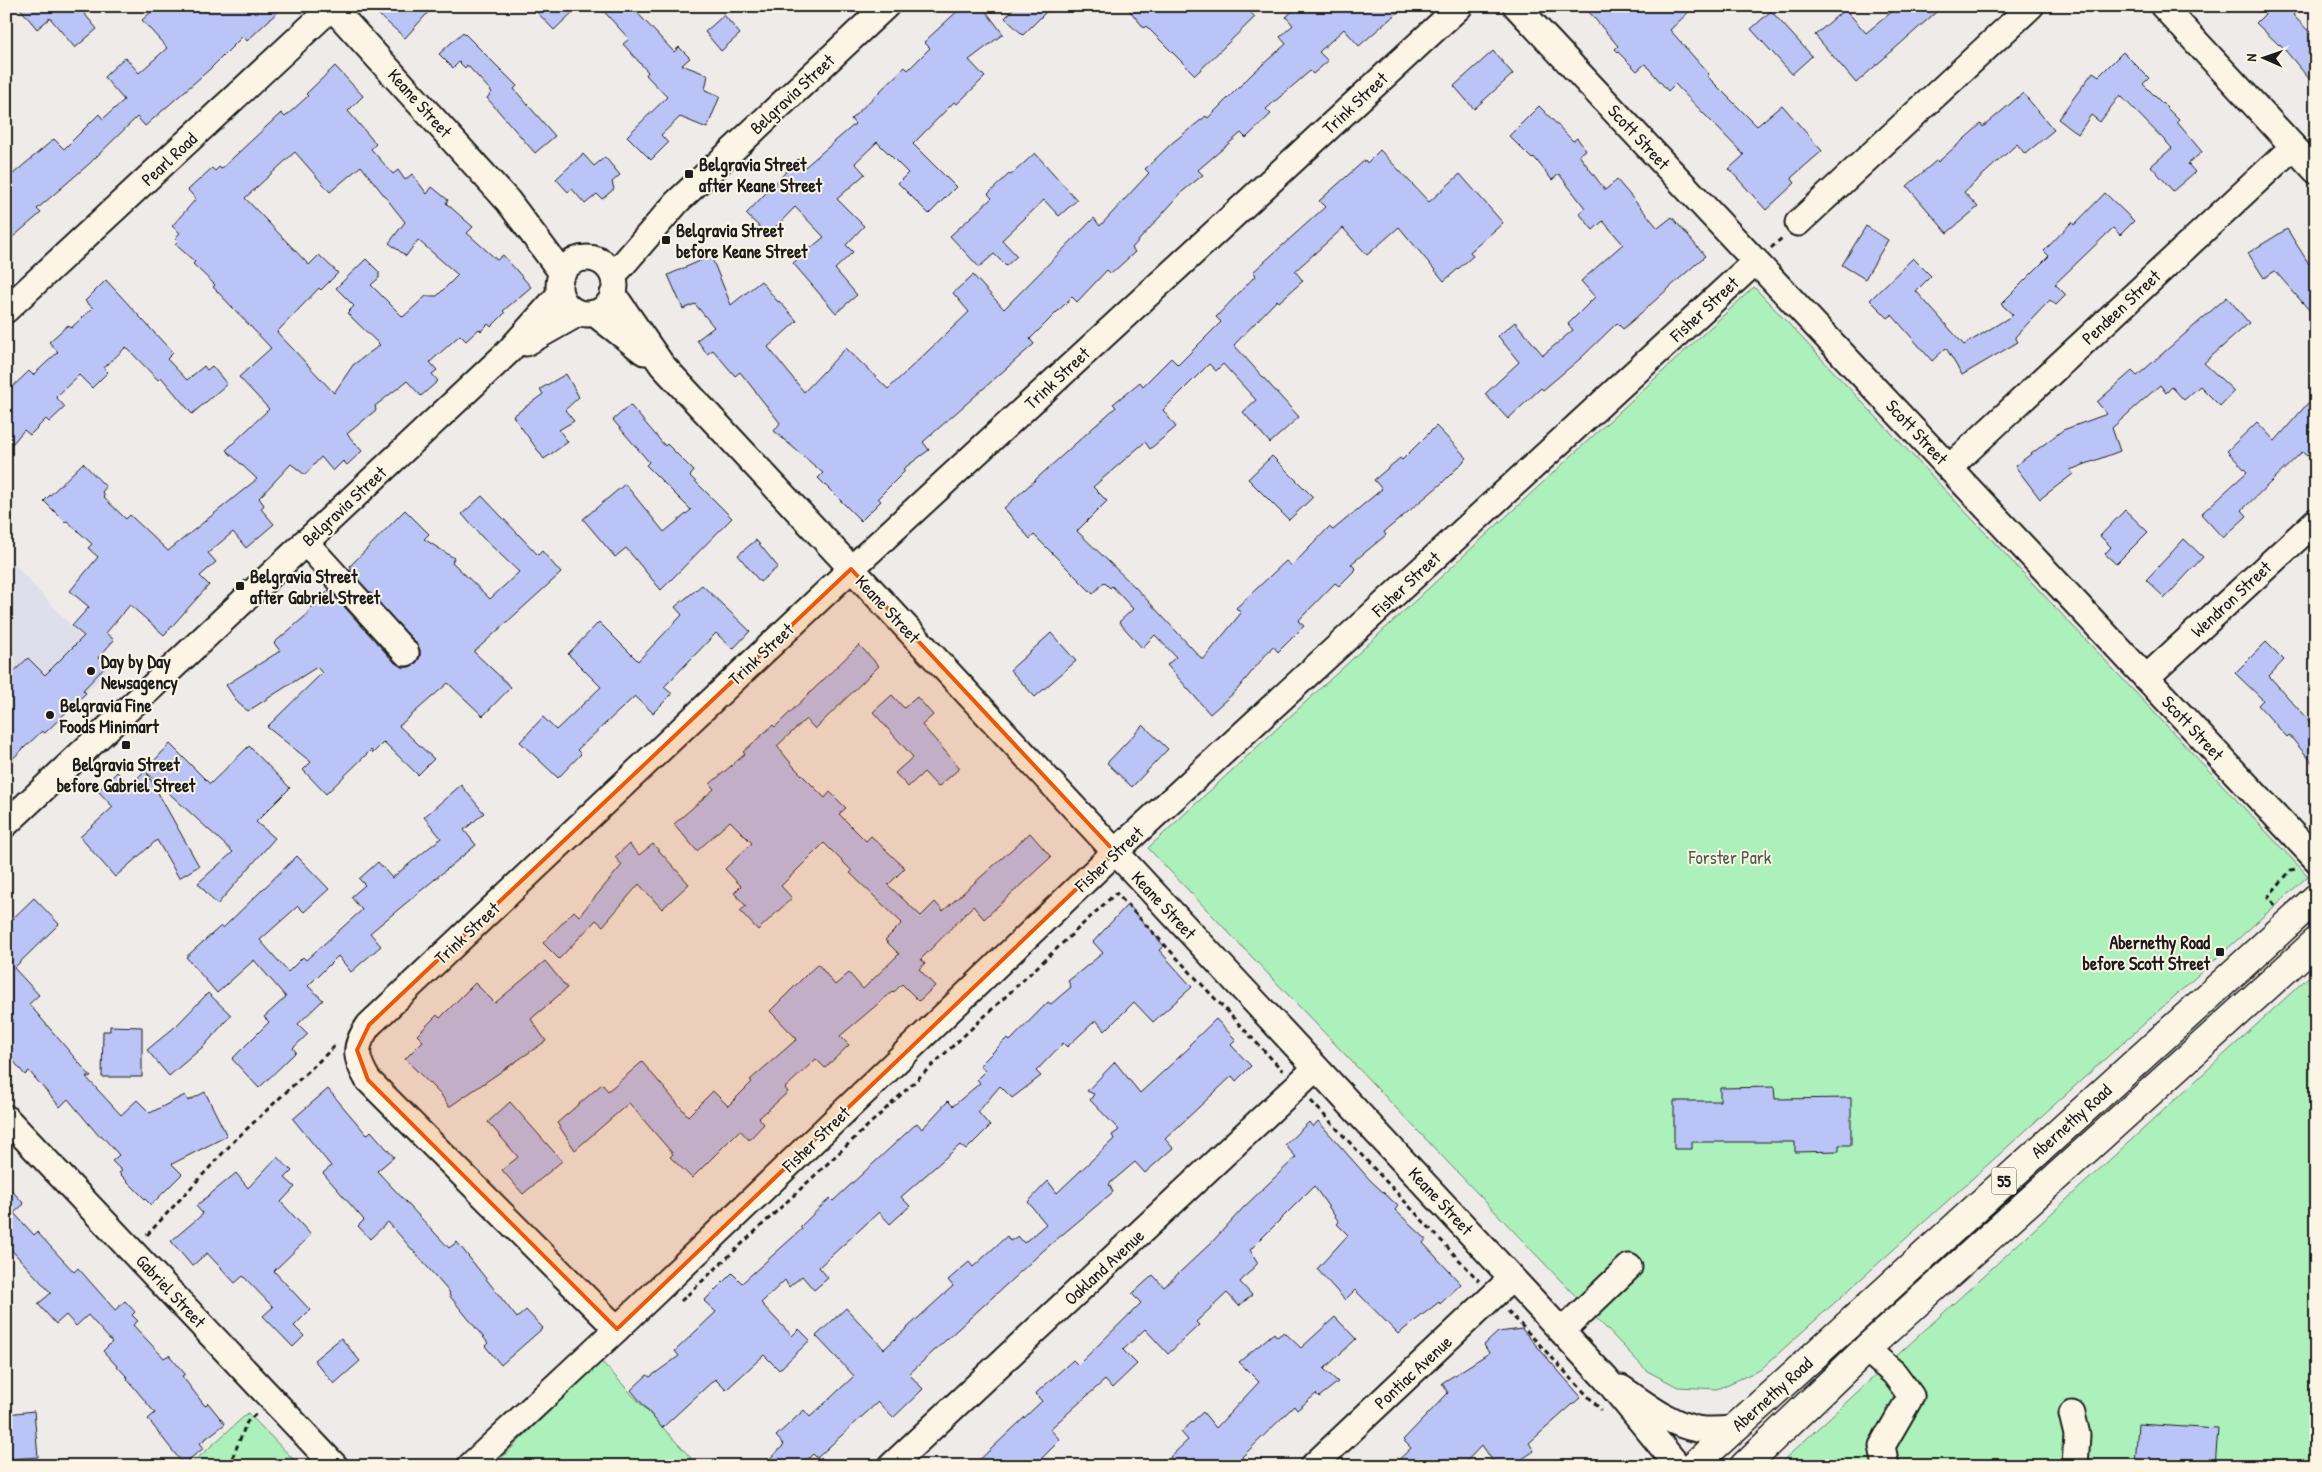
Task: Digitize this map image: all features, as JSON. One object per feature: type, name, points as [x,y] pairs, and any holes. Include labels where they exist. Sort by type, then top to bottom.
[{"type":"main road","name":"Abernethy Road","points":[[1704,1462],[1732,1429],[2316,898]]},
{"type":"main road","name":"Abernethy Road","points":[[1744,1466],[1866,1349],[2316,942]]},
{"type":"street","name":"Belgravia Street","points":[[6,824],[587,276],[677,202],[886,6]]},
{"type":"street","name":"Trink Street","points":[[357,1050],[361,1036],[370,1025],[851,569],[1460,6]]},
{"type":"street","name":"Scott Street","points":[[1516,6],[2314,857]]},
{"type":"street","points":[[1798,223],[2031,6]]},
{"type":"street","points":[[2163,6],[2316,171]]},
{"type":"street","name":"Keane Street","points":[[331,7],[508,201],[587,276],[662,365],[1562,1331],[1606,1379],[1678,1466]]},
{"type":"street","name":"Pearl Road","points":[[6,310],[331,7]]},
{"type":"street","name":"Pendeen Street","points":[[1950,467],[2293,147]]},
{"type":"street","name":"Fisher Street","points":[[470,1466],[617,1330],[1115,852],[1756,261]]},
{"type":"street","name":"Belgravia Street","points":[[508,352],[587,313],[606,306],[587,276]]},
{"type":"street","name":"Keane Street","points":[[587,276],[568,306],[587,313],[662,365]]},
{"type":"street","name":"Wendron Street","points":[[2146,678],[2316,521]]},
{"type":"street","points":[[306,542],[406,653]]},
{"type":"street","points":[[357,1050],[359,1065],[368,1080],[617,1330]]},
{"type":"street","name":"Oakland Avenue","points":[[891,1466],[1316,1068]]},
{"type":"street","name":"Gabriel Street","points":[[6,1118],[132,1249],[335,1466]]},
{"type":"street","points":[[1562,1331],[1629,1267]]},
{"type":"street","name":"Pontiac Avenue","points":[[1313,1466],[1512,1278]]},
{"type":"street","points":[[1866,1349],[1894,1373],[1911,1396],[1882,1446],[1886,1466]]},
{"type":"street","name":"Keane Street","points":[[1606,1379],[1656,1411],[1688,1427],[1732,1429]]},
{"type":"street","points":[[2072,1414],[2077,1436],[2075,1466]]},
{"type":"path","points":[[1756,261],[1798,223]]},
{"type":"path","points":[[2278,908],[2268,897],[2291,870],[2295,870],[2314,857]]},
{"type":"path","points":[[680,1302],[1116,893],[1606,1416]]},
{"type":"path","points":[[132,1249],[235,1140],[334,1048],[357,1050]]},
{"type":"path","points":[[229,1466],[248,1422],[272,1398]]},
{"type":"highlighted area","points":[[851,569],[1115,852],[617,1329],[368,1080],[357,1050],[369,1025]]},
{"type":"shaded area","points":[[15,565],[111,669],[6,765],[6,573]]},
{"type":"green space","name":"Forster Park","points":[[1754,287],[2308,876],[1760,1370],[1717,1389],[1678,1387],[1647,1371],[1148,848]]},
{"type":"green space","points":[[2316,970],[2316,1466],[1777,1466]]},
{"type":"green space","points":[[601,1361],[691,1458],[682,1466],[493,1466]]},
{"type":"green space","points":[[248,1413],[300,1466],[189,1466]]},
{"type":"building","points":[[18,6],[78,6],[97,29],[75,48],[50,18],[37,29]]},
{"type":"building","points":[[158,6],[284,6],[247,41],[243,36],[210,69],[145,126],[137,117],[89,164],[37,209],[41,213],[6,243],[6,180],[54,139],[64,149],[99,114],[103,119],[124,100],[104,77],[125,57],[139,73],[167,48],[142,20]]},
{"type":"building","points":[[369,6],[434,6],[405,38]]},
{"type":"building","points":[[531,6],[579,6],[554,30]]},
{"type":"building","points":[[599,6],[631,6],[674,52],[679,47],[690,58],[682,65],[708,75],[705,90],[720,96],[707,128],[680,117],[661,135],[668,143],[651,160],[627,136],[667,97],[646,75],[648,72],[623,44],[629,39]]},
{"type":"building","points":[[963,6],[982,6],[1003,34],[969,60],[985,77],[957,104],[954,102],[913,144],[956,187],[929,214],[898,183],[908,173],[877,142],[855,163],[865,174],[837,199],[864,226],[846,245],[853,252],[835,269],[857,295],[836,313],[793,263],[824,237],[795,207],[768,235],[746,214],[798,159],[805,167],[855,124],[851,119],[905,67],[908,70],[930,48],[924,42]]},
{"type":"building","points":[[1016,6],[1052,6],[1023,35],[1005,18]]},
{"type":"building","points":[[1126,6],[1244,6],[1255,17],[1195,75],[1146,26],[1144,28]]},
{"type":"building","points":[[1298,6],[1405,6],[1359,46],[1344,29],[1319,52],[1328,61],[1313,74],[1310,71],[1266,109],[1271,114],[1246,138],[1241,133],[1198,170],[1203,175],[1183,191],[1132,248],[1135,252],[1111,274],[1107,270],[1077,302],[1072,297],[1030,339],[1034,344],[923,442],[929,450],[903,469],[905,471],[878,498],[881,501],[861,521],[818,478],[823,473],[774,431],[780,423],[740,372],[735,376],[713,350],[707,354],[697,340],[714,327],[695,304],[683,309],[668,275],[711,256],[731,305],[761,281],[797,321],[768,347],[804,392],[846,348],[888,389],[969,312],[953,293],[973,275],[1004,309],[1094,218],[1100,226],[1149,173],[1145,169],[1172,143],[1206,116],[1208,118],[1253,73],[1286,44],[1280,37],[1293,25],[1286,17]]},
{"type":"building","points":[[1584,6],[1695,6],[1670,30],[1709,74],[1707,76],[1757,126],[1782,105],[1822,151],[1791,178],[1795,183],[1766,210],[1729,169],[1744,155],[1675,84],[1668,91],[1645,64],[1637,71],[1615,49],[1618,46]]},
{"type":"building","points":[[1899,6],[1943,6],[1856,83],[1815,35],[1845,9],[1866,33]]},
{"type":"building","points":[[2273,6],[2301,6],[2293,15],[2316,39],[2316,87],[2280,44],[2256,23]]},
{"type":"building","points":[[1771,11],[1812,56],[1792,74],[1751,29]]},
{"type":"building","points":[[724,15],[740,34],[721,51],[705,32]]},
{"type":"building","points":[[463,32],[517,86],[514,89],[555,136],[535,153],[487,98],[492,92],[467,65],[465,68],[459,62],[453,68],[439,54]]},
{"type":"building","points":[[1493,51],[1513,74],[1474,109],[1454,86]]},
{"type":"building","points":[[2123,52],[2149,78],[2143,84],[2179,120],[2177,122],[2202,152],[2188,164],[2195,172],[2173,191],[2151,166],[2172,148],[2120,95],[2100,122],[2091,115],[2078,134],[2058,119],[2093,72],[2099,76]]},
{"type":"building","points":[[335,66],[363,96],[348,111],[376,144],[371,149],[393,174],[398,170],[405,180],[412,174],[427,194],[432,187],[448,200],[446,203],[473,227],[467,233],[497,260],[503,255],[531,287],[503,311],[505,313],[491,327],[488,324],[481,331],[479,329],[466,341],[460,335],[430,362],[437,370],[432,374],[438,381],[421,396],[407,381],[375,406],[376,410],[347,434],[362,451],[347,465],[343,461],[333,471],[321,457],[305,475],[291,464],[259,498],[264,505],[261,509],[274,524],[246,548],[233,532],[208,553],[216,562],[200,576],[209,585],[164,635],[130,605],[106,633],[114,640],[98,658],[106,666],[83,690],[86,693],[45,733],[42,731],[6,765],[6,679],[28,658],[45,675],[84,636],[72,626],[89,607],[70,591],[98,557],[88,548],[92,544],[67,521],[65,522],[44,501],[83,463],[106,487],[102,492],[105,495],[103,497],[126,519],[130,515],[168,551],[257,479],[226,450],[269,409],[239,377],[271,348],[213,287],[215,285],[193,264],[195,262],[175,244],[178,241],[175,238],[180,233],[172,226],[196,199],[188,190],[212,168],[215,171],[219,167],[221,169],[281,113],[285,117],[308,96],[306,94]],"holes":[[[295,152],[330,192],[361,166],[405,222],[389,243],[406,256],[418,240],[458,275],[437,296],[426,296],[403,317],[371,285],[379,278],[379,272],[366,259],[336,288],[354,306],[347,313],[380,345],[353,365],[334,393],[277,332],[319,288],[321,290],[338,273],[319,255],[309,265],[245,198]]]},
{"type":"building","points":[[2023,93],[2054,130],[2025,154],[2017,144],[1964,192],[1978,207],[1947,233],[1907,186],[1937,160],[1938,162],[1981,124],[1983,127]]},
{"type":"building","points":[[1539,106],[1573,141],[1577,138],[1586,150],[1579,155],[1605,190],[1617,180],[1658,228],[1672,217],[1705,256],[1623,329],[1617,323],[1581,358],[1543,390],[1541,388],[1508,419],[1485,394],[1519,362],[1498,336],[1515,322],[1543,355],[1573,330],[1568,324],[1595,297],[1581,281],[1623,244],[1603,221],[1593,230],[1579,213],[1585,208],[1559,174],[1552,180],[1534,157],[1532,159],[1509,136]]},
{"type":"building","points":[[1380,150],[1429,202],[1460,174],[1503,223],[1470,252],[1473,256],[1444,281],[1399,227],[1367,255],[1343,228],[1295,271],[1303,281],[1279,302],[1277,300],[1234,345],[1299,417],[1270,443],[1243,412],[1256,400],[1223,364],[1216,371],[1209,364],[1163,410],[1176,427],[1150,449],[1145,442],[1093,487],[1107,501],[1077,531],[1136,588],[1203,660],[1241,613],[1236,608],[1286,561],[1292,566],[1329,527],[1333,530],[1382,489],[1374,480],[1400,458],[1402,460],[1436,426],[1467,458],[1441,484],[1384,532],[1386,535],[1351,564],[1356,569],[1339,586],[1335,583],[1298,621],[1304,626],[1278,652],[1273,646],[1236,691],[1210,714],[1167,665],[1176,657],[1155,635],[1142,648],[1119,622],[1133,609],[1112,586],[1110,588],[1104,582],[1093,594],[1034,535],[1030,539],[1004,508],[1116,407],[1113,404],[1140,382],[1143,386],[1171,358],[1178,365],[1221,322],[1216,317],[1256,275],[1253,272],[1325,207],[1319,201],[1365,160],[1367,163]]},
{"type":"building","points":[[1035,153],[1077,200],[1059,216],[1044,200],[1002,240],[1017,256],[1006,266],[994,254],[979,267],[950,236],[992,198],[988,194]]},
{"type":"building","points":[[583,154],[594,166],[605,157],[620,175],[612,182],[614,189],[602,199],[597,194],[585,204],[572,189],[568,192],[556,179]]},
{"type":"building","points":[[2105,193],[2134,221],[2120,235],[2113,228],[2055,284],[2066,295],[2056,305],[2050,300],[2015,337],[2018,342],[1962,375],[1946,348],[1932,361],[1892,315],[1888,318],[1870,300],[1913,258],[1931,276],[1916,291],[1964,345],[2013,315],[2001,304],[2049,256],[2044,251],[2072,222],[2074,225]]},
{"type":"building","points":[[1866,226],[1888,240],[1865,279],[1842,265]]},
{"type":"building","points":[[2287,229],[2309,264],[2316,258],[2316,318],[2275,271],[2264,278],[2248,253]]},
{"type":"building","points":[[106,280],[173,353],[167,359],[187,380],[204,366],[207,370],[212,366],[227,384],[192,414],[161,377],[158,380],[126,347],[104,368],[108,372],[92,388],[79,375],[56,397],[65,407],[49,422],[46,419],[30,435],[24,430],[13,443],[6,431],[6,393],[29,371],[33,375],[58,352],[49,342],[68,325],[71,328],[93,308],[85,301]]},
{"type":"building","points":[[2227,297],[2249,323],[2204,363],[2234,391],[2220,406],[2200,386],[2184,400],[2172,387],[2166,393],[2160,385],[2112,428],[2120,451],[2070,470],[2073,474],[2040,499],[2015,466],[2063,430],[2107,414],[2097,402],[2132,371],[2137,376]]},
{"type":"building","points":[[566,374],[579,397],[565,410],[574,421],[559,430],[568,442],[544,459],[513,416],[543,394],[540,389]]},
{"type":"building","points":[[2308,403],[2316,410],[2316,446],[2307,456],[2302,452],[2242,510],[2247,516],[2223,538],[2201,514],[2247,472],[2227,451],[2257,422],[2275,441]]},
{"type":"building","points":[[630,405],[665,446],[667,444],[694,471],[690,476],[732,518],[661,590],[626,548],[615,557],[583,519],[625,484],[664,532],[691,510],[646,465],[649,462],[613,420]]},
{"type":"building","points":[[1272,456],[1313,497],[1289,520],[1248,479]]},
{"type":"building","points":[[482,496],[538,555],[542,551],[561,573],[474,652],[511,687],[483,716],[448,683],[399,726],[434,759],[418,775],[384,742],[373,753],[371,750],[326,794],[303,770],[311,762],[267,727],[322,673],[317,667],[248,711],[238,703],[226,685],[280,651],[274,643],[309,613],[308,611],[329,590],[395,663],[402,667],[409,667],[415,664],[420,657],[420,650],[417,644],[350,571],[352,569],[350,566],[405,510],[429,534],[424,539],[454,558],[452,562],[490,599],[519,572],[482,537],[462,514]]},
{"type":"building","points":[[2125,510],[2148,532],[2116,564],[2105,554],[2111,547],[2100,536]]},
{"type":"building","points":[[2184,539],[2203,557],[2165,598],[2146,580]]},
{"type":"building","points":[[756,540],[778,567],[760,582],[738,555]]},
{"type":"building","points":[[702,585],[750,631],[733,649],[716,633],[664,687],[672,694],[653,713],[635,696],[577,750],[581,754],[558,778],[520,742],[543,717],[556,730],[601,687],[568,654],[599,622],[638,661],[682,615],[675,607]]},
{"type":"building","points":[[1051,633],[1076,661],[1035,697],[1010,670]]},
{"type":"building","points":[[2266,642],[2284,660],[2269,676],[2316,729],[2316,767],[2289,735],[2287,737],[2258,705],[2263,700],[2235,673]]},
{"type":"building","points":[[859,645],[879,666],[815,729],[806,719],[777,746],[794,767],[825,798],[830,792],[846,808],[839,814],[866,841],[871,836],[905,868],[888,885],[921,916],[935,902],[943,911],[1030,833],[1051,857],[984,919],[973,906],[921,959],[925,964],[919,969],[935,986],[919,1001],[902,984],[840,1036],[849,1045],[825,1068],[816,1059],[785,1088],[788,1092],[759,1118],[764,1124],[749,1140],[740,1130],[692,1178],[670,1157],[673,1154],[629,1103],[575,1150],[557,1123],[602,1084],[608,1091],[642,1062],[688,1116],[713,1091],[728,1106],[752,1082],[750,1080],[797,1039],[770,1011],[818,964],[835,985],[849,973],[863,989],[899,954],[885,940],[902,923],[850,873],[852,871],[824,843],[781,886],[792,898],[758,930],[740,911],[746,906],[734,893],[741,886],[725,869],[752,843],[730,821],[697,851],[674,824],[714,789],[710,784],[745,754],[743,752],[773,725],[775,727]]},
{"type":"building","points":[[892,695],[904,708],[917,697],[933,715],[922,725],[960,768],[938,787],[924,772],[908,787],[895,773],[913,757],[873,712]]},
{"type":"building","points":[[1143,725],[1168,749],[1132,787],[1107,763]]},
{"type":"building","points":[[170,744],[210,784],[249,746],[290,788],[256,822],[275,838],[217,905],[198,883],[233,852],[147,773],[199,866],[179,878],[157,840],[115,877],[80,837],[113,807],[98,791],[117,772],[130,786]]},
{"type":"building","points":[[461,785],[484,813],[464,830],[476,845],[370,933],[381,946],[351,972],[338,956],[308,986],[323,1000],[298,1024],[308,1034],[293,1048],[296,1052],[259,1088],[232,1059],[269,1022],[264,1017],[286,997],[254,960],[217,993],[186,957],[221,926],[223,928],[297,856],[329,889],[304,912],[298,906],[260,940],[288,972],[303,957],[306,960],[362,910],[351,897],[365,885],[359,879],[378,862],[392,878],[441,838],[424,817]]},
{"type":"building","points":[[629,844],[639,855],[653,844],[689,884],[662,909],[639,884],[603,926],[596,920],[559,959],[543,943],[574,911],[579,916],[622,865],[615,857]]},
{"type":"building","points":[[34,898],[59,924],[14,968],[39,995],[29,1004],[91,1077],[86,1077],[121,1115],[137,1100],[150,1113],[185,1095],[188,1101],[205,1092],[227,1136],[172,1164],[182,1174],[151,1205],[119,1173],[122,1171],[112,1161],[119,1155],[101,1135],[99,1136],[68,1099],[60,1107],[29,1071],[25,1075],[6,1052],[6,925]]},
{"type":"building","points":[[1128,904],[1164,946],[1159,950],[1192,987],[1153,1022],[1134,1002],[1105,1031],[1096,1020],[1067,1047],[1063,1043],[1036,1071],[1041,1076],[1012,1098],[1000,1086],[978,1112],[990,1126],[966,1150],[960,1145],[901,1197],[910,1206],[890,1224],[879,1212],[819,1267],[828,1278],[814,1290],[802,1276],[789,1287],[785,1280],[761,1303],[792,1336],[799,1329],[810,1340],[779,1370],[764,1355],[726,1390],[715,1379],[662,1428],[631,1390],[647,1375],[650,1377],[679,1356],[675,1351],[716,1312],[704,1301],[732,1273],[742,1283],[802,1229],[800,1227],[830,1198],[833,1201],[917,1123],[922,1129],[948,1101],[953,1106],[980,1083],[977,1079],[985,1071],[980,1065],[1007,1038],[1010,1041],[1048,1002],[1051,1004],[1071,987],[1068,981],[1103,953],[1093,942]]},
{"type":"building","points":[[545,961],[567,988],[531,1019],[546,1041],[449,1107],[442,1096],[405,1059],[423,1041],[417,1035],[437,1015],[440,1018],[475,983],[495,1003]]},
{"type":"building","points":[[208,993],[231,1015],[205,1045],[169,1076],[147,1050],[176,1026]]},
{"type":"building","points":[[1216,1019],[1236,1040],[1231,1045],[1251,1066],[1236,1081],[1232,1076],[1165,1139],[1173,1148],[1145,1173],[1135,1162],[1109,1184],[1113,1192],[1044,1250],[909,1374],[923,1389],[893,1418],[878,1402],[817,1458],[813,1454],[801,1466],[762,1466],[784,1445],[776,1436],[804,1410],[810,1417],[854,1376],[816,1336],[846,1308],[884,1349],[953,1286],[948,1280],[969,1262],[973,1267],[1007,1236],[1010,1241],[1018,1236],[1024,1243],[1046,1224],[1028,1202],[1048,1181],[1057,1193],[1114,1139],[1112,1135],[1119,1130],[1090,1100],[1094,1094],[1087,1091],[1115,1062],[1140,1093],[1190,1047],[1189,1045]]},
{"type":"building","points":[[110,1026],[142,1027],[142,1077],[102,1077],[103,1031],[110,1031]]},
{"type":"building","points":[[1774,1087],[1775,1099],[1851,1098],[1851,1145],[1839,1145],[1839,1151],[1795,1152],[1795,1142],[1692,1142],[1692,1149],[1674,1149],[1674,1101],[1720,1101],[1720,1088]]},
{"type":"building","points":[[328,1089],[367,1135],[371,1131],[394,1157],[377,1171],[449,1248],[457,1242],[517,1318],[526,1310],[543,1328],[501,1365],[485,1346],[488,1343],[449,1295],[450,1293],[388,1222],[370,1239],[358,1226],[364,1220],[323,1173],[331,1166],[293,1119]]},
{"type":"building","points":[[510,1102],[562,1161],[523,1194],[502,1170],[518,1157],[488,1122]]},
{"type":"building","points":[[1318,1121],[1370,1180],[1398,1206],[1395,1210],[1426,1239],[1423,1243],[1461,1284],[1440,1304],[1439,1302],[1398,1334],[1355,1290],[1345,1300],[1317,1269],[1348,1235],[1337,1224],[1339,1222],[1314,1186],[1250,1250],[1258,1263],[1240,1282],[1252,1295],[1239,1306],[1227,1293],[1196,1322],[1199,1325],[1168,1354],[1145,1329],[1123,1350],[1137,1364],[1112,1388],[1105,1380],[1050,1429],[1060,1440],[1034,1466],[973,1466],[1042,1401],[1035,1394],[1073,1360],[1078,1365],[1141,1303],[1132,1294],[1153,1275],[1164,1287],[1213,1241],[1243,1208],[1296,1157],[1285,1145],[1309,1122],[1313,1127]]},
{"type":"building","points":[[277,1157],[292,1171],[285,1178],[295,1187],[281,1202],[311,1235],[274,1271],[310,1310],[294,1326],[304,1336],[293,1347],[263,1316],[273,1307],[243,1276],[235,1283],[207,1253],[192,1266],[171,1241],[203,1214],[196,1206],[236,1173],[248,1188]]},
{"type":"building","points":[[6,1184],[24,1204],[14,1213],[34,1235],[37,1232],[74,1272],[78,1268],[115,1310],[125,1301],[135,1312],[132,1315],[138,1321],[133,1325],[164,1358],[169,1355],[185,1374],[182,1376],[205,1406],[208,1403],[225,1424],[200,1443],[204,1448],[183,1464],[148,1419],[155,1413],[128,1378],[103,1351],[112,1342],[88,1315],[76,1326],[66,1315],[56,1324],[38,1304],[51,1293],[6,1244]]},
{"type":"building","points":[[1335,1317],[1356,1339],[1324,1369],[1338,1382],[1319,1397],[1316,1394],[1297,1410],[1294,1406],[1242,1457],[1249,1466],[1177,1466],[1170,1457],[1188,1440],[1181,1432],[1203,1412],[1216,1428],[1259,1382],[1239,1362],[1274,1333],[1277,1337],[1284,1332],[1301,1348]]},
{"type":"building","points":[[1522,1329],[1581,1397],[1529,1443],[1534,1451],[1512,1466],[1496,1466],[1482,1445],[1462,1466],[1392,1466],[1411,1448],[1403,1440],[1448,1393],[1442,1383],[1489,1353],[1484,1345],[1498,1332]]},
{"type":"building","points":[[341,1338],[360,1361],[334,1384],[314,1360]]},
{"type":"building","points":[[34,1411],[38,1457],[8,1459],[7,1414]]},
{"type":"building","points":[[2138,1424],[2218,1429],[2215,1466],[2135,1466]]},
{"type":"place","name":"Belgravia Street after Keane Street","points":[[689,174]]},
{"type":"place","name":"Belgravia Street before Keane Street","points":[[666,240]]},
{"type":"place","name":"Belgravia Street after Gabriel Street","points":[[240,586]]},
{"type":"place","name":"Day by Day Newsagency","points":[[91,671]]},
{"type":"place","name":"Belgravia Fine Foods Minimart","points":[[50,715]]},
{"type":"place","name":"Belgravia Street before Gabriel Street","points":[[126,745]]},
{"type":"place","name":"Abernethy Road before Scott Street","points":[[2220,952]]}]
